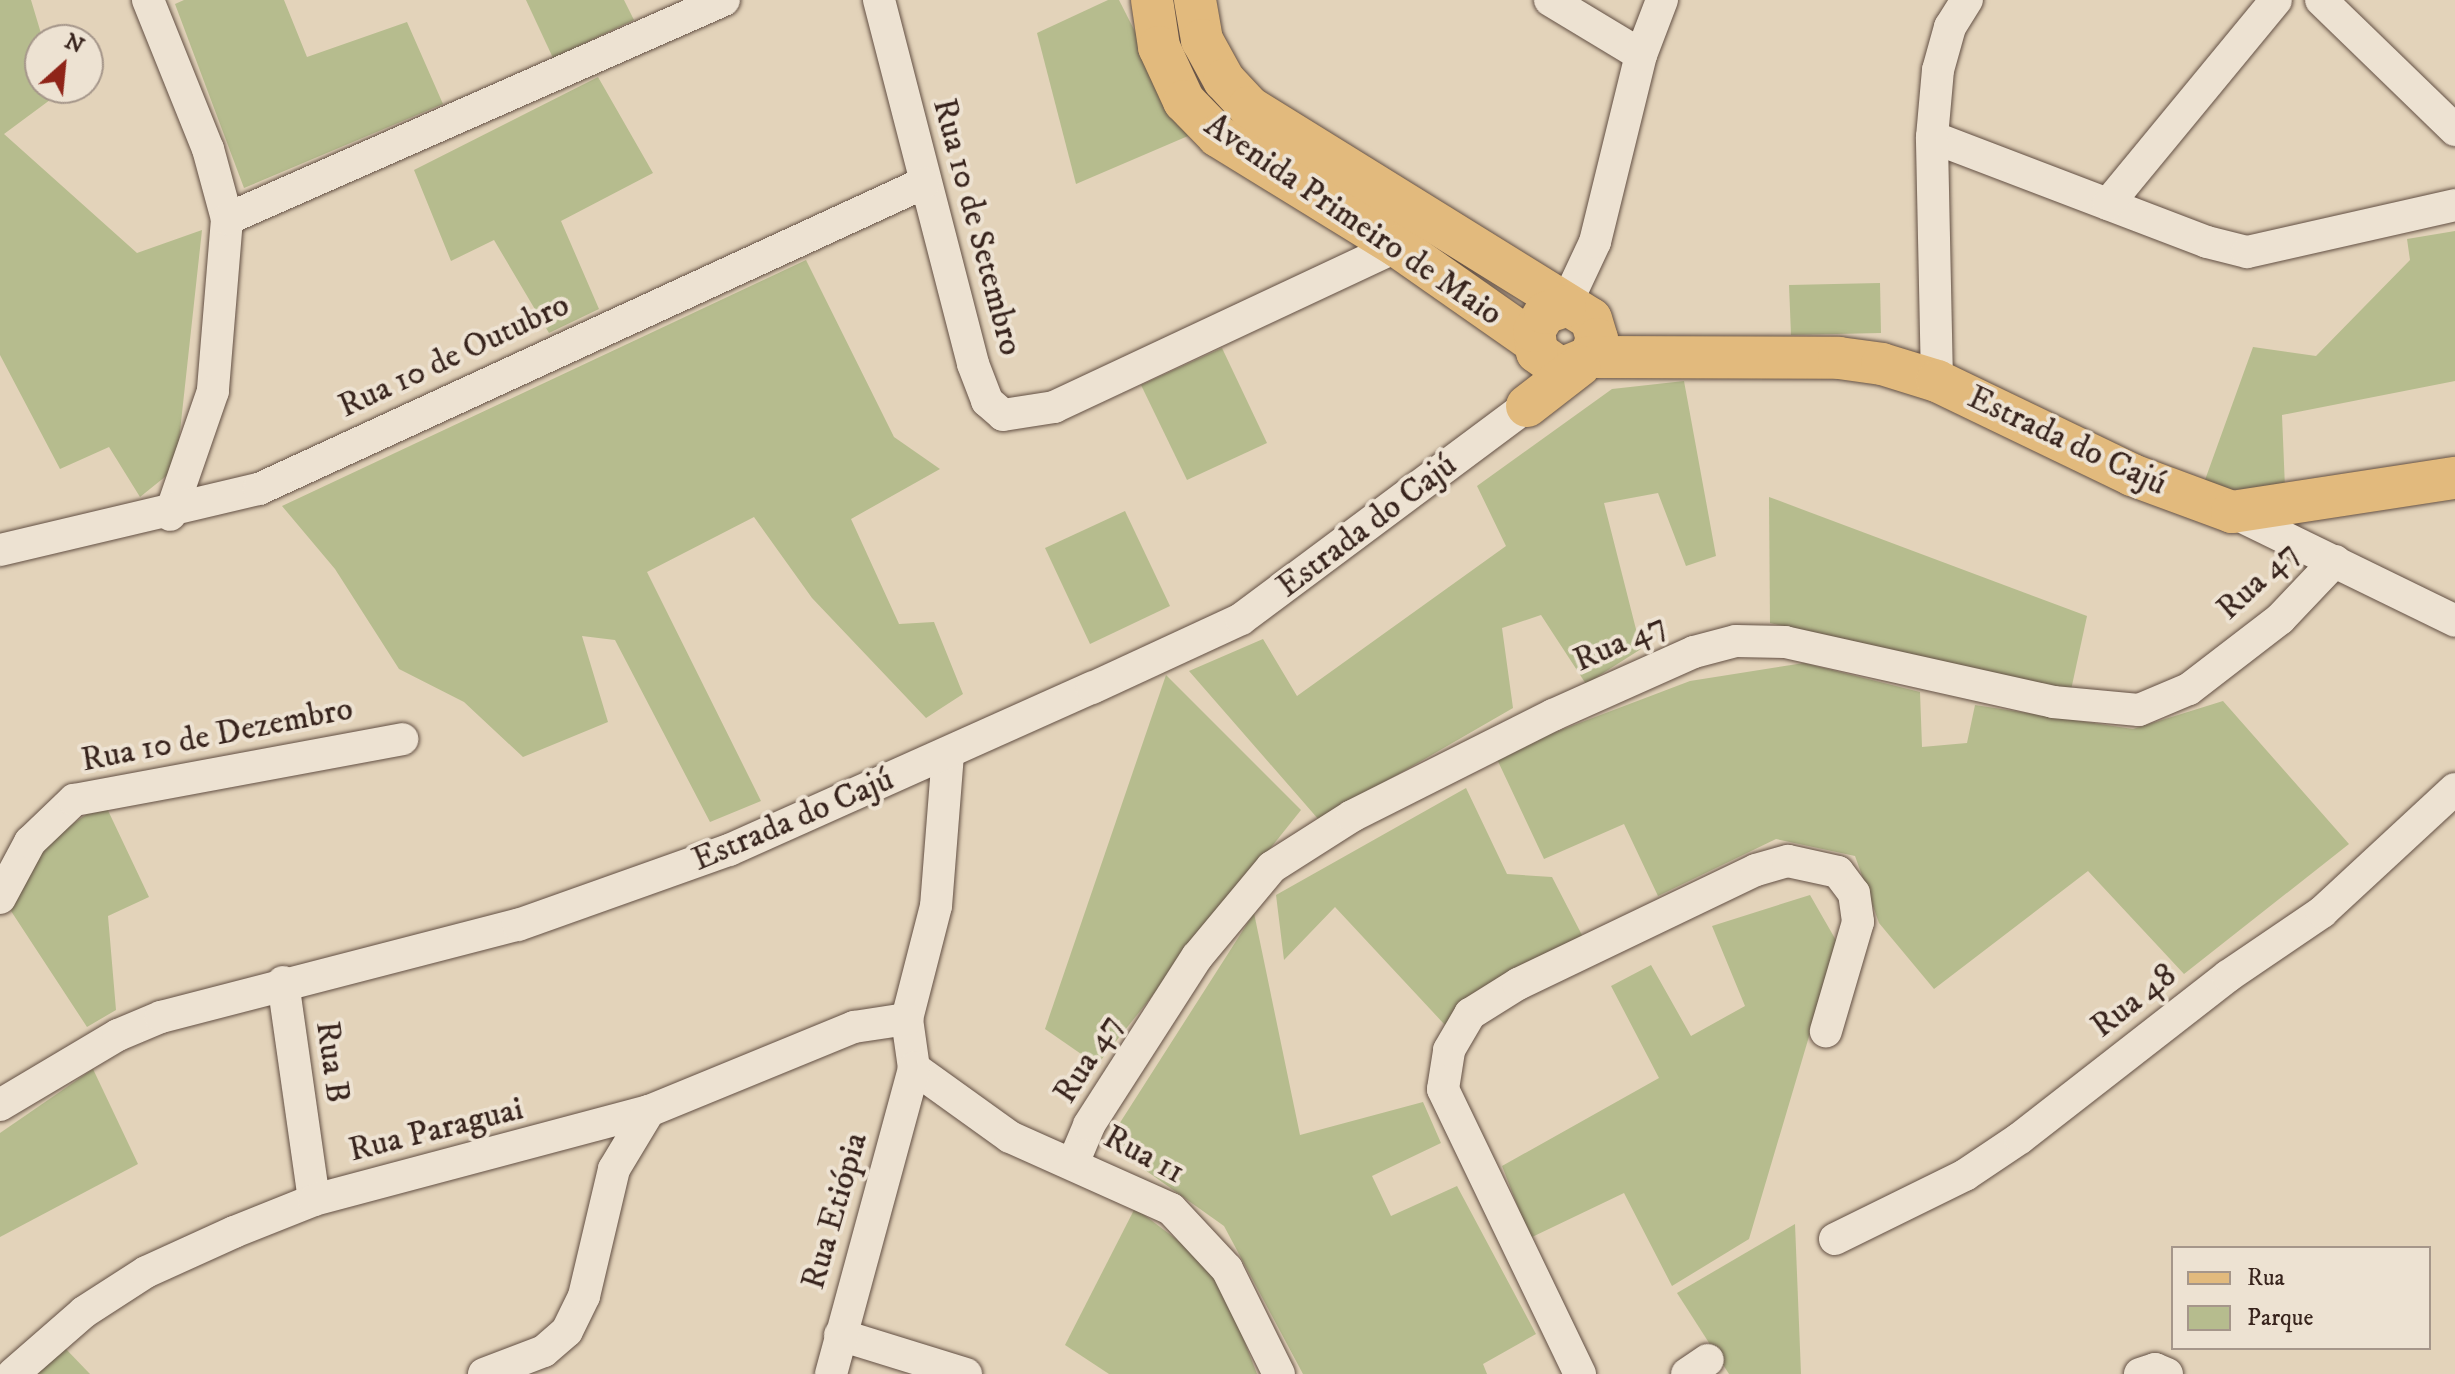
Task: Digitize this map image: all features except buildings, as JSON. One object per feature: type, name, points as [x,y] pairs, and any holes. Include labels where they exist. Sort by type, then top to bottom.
[{"type":"main road","name":"Avenida Primeiro de Maio","points":[[1152,0],[1159,47],[1184,101],[1218,136],[1397,246],[1567,342]]},
{"type":"main road","name":"Avenida Primeiro de Maio","points":[[1195,0],[1202,40],[1224,80],[1249,107],[1567,342]]},
{"type":"main road","name":"Estrada do Cajú","points":[[1527,406],[1567,342],[1678,358],[1839,358],[1937,381],[2132,475],[2232,512],[2455,478]]},
{"type":"street","points":[[148,0],[208,149],[227,219],[213,391],[170,515]]},
{"type":"street","points":[[227,219],[724,0]]},
{"type":"street","name":"Rua 10 de Setembro","points":[[879,0],[924,183],[987,401],[1013,416],[1054,407],[1397,246]]},
{"type":"street","points":[[1550,0],[1641,55]]},
{"type":"street","points":[[1567,342],[1641,55],[1662,0]]},
{"type":"street","points":[[1937,381],[1932,137],[1938,70],[1950,27],[1967,0]]},
{"type":"street","points":[[2108,204],[2276,0]]},
{"type":"street","points":[[2321,0],[2455,130]]},
{"type":"street","points":[[1932,137],[2108,204],[2247,252],[2455,205]]},
{"type":"street","name":"Rua 10 de Outubro","points":[[0,550],[170,515],[259,489],[924,183]]},
{"type":"street","name":"Estrada do Cajú","points":[[0,1105],[118,1035],[283,982],[518,925],[729,850],[948,754],[1241,619],[1527,406]]},
{"type":"street","points":[[2232,512],[2455,621]]},
{"type":"street","name":"Rua 47","points":[[1074,1161],[1089,1125],[1197,957],[1272,867],[1352,816],[1553,715],[1694,652],[1736,641],[1785,642],[2053,702],[2139,710],[2189,689],[2280,619],[2335,561]]},
{"type":"street","name":"Rua 10 de Dezembro","points":[[0,898],[30,842],[74,800],[402,739]]},
{"type":"street","points":[[914,1068],[907,1019],[936,906],[948,754]]},
{"type":"street","name":"Rua 48","points":[[1835,1239],[1965,1175],[2020,1138],[2228,976],[2322,912],[2455,789]]},
{"type":"street","points":[[1580,1374],[1443,1089],[1449,1050],[1470,1014],[1518,984],[1756,870],[1788,861],[1838,872],[1854,893],[1858,922],[1826,1031]]},
{"type":"street","name":"Rua B","points":[[283,982],[314,1200]]},
{"type":"street","name":"Rua Paraguai","points":[[13,1374],[84,1312],[146,1272],[314,1200],[571,1135],[649,1111],[854,1027],[907,1019]]},
{"type":"street","name":"Rua 11","points":[[914,1068],[1010,1137],[1074,1161],[1171,1209],[1202,1236],[1227,1269],[1279,1374]]},
{"type":"street","name":"Rua Etiópia","points":[[831,1374],[914,1068]]},
{"type":"street","points":[[484,1374],[544,1351],[567,1331],[584,1296],[614,1169],[649,1111]]},
{"type":"street","points":[[571,1135],[614,1169]]},
{"type":"street","points":[[840,1335],[966,1374]]},
{"type":"green space","points":[[0,0],[31,0],[38,24],[24,24],[24,104],[44,104],[4,134],[137,253],[202,230],[176,468],[140,497],[109,447],[60,469],[0,355]]},
{"type":"green space","points":[[184,0],[284,0],[307,57],[407,22],[443,104],[244,188],[175,4]]},
{"type":"green space","points":[[526,0],[624,0],[634,20],[553,58]]},
{"type":"green space","points":[[1108,0],[1119,0],[1188,136],[1076,184],[1037,33]]},
{"type":"green space","points":[[598,77],[653,173],[561,221],[599,309],[549,333],[494,240],[451,261],[414,170]]},
{"type":"green space","points":[[2455,231],[2455,381],[2282,415],[2285,488],[2201,491],[2253,347],[2316,356],[2410,260],[2407,239]]},
{"type":"green space","points":[[806,260],[894,437],[940,469],[851,519],[899,624],[934,622],[963,694],[926,718],[812,598],[754,517],[647,572],[761,801],[710,822],[615,640],[582,636],[608,722],[523,757],[464,702],[399,669],[335,569],[282,506]]},
{"type":"green space","points":[[1880,283],[1881,333],[1791,335],[1789,285]]},
{"type":"green space","points":[[1222,348],[1267,443],[1187,480],[1141,385]]},
{"type":"green space","points":[[1684,381],[1716,556],[1686,566],[1658,493],[1604,503],[1641,649],[1586,684],[1541,615],[1502,628],[1513,708],[1319,820],[1189,671],[1263,639],[1297,696],[1506,546],[1477,486],[1612,389]]},
{"type":"green space","points":[[1769,497],[2087,616],[2071,690],[1770,623]]},
{"type":"green space","points":[[1125,511],[1170,606],[1090,644],[1045,548]]},
{"type":"green space","points":[[1804,663],[1920,692],[1922,747],[1967,743],[1975,705],[2133,729],[2223,701],[2349,844],[2184,974],[2088,871],[1934,989],[1879,923],[1855,856],[1776,839],[1658,896],[1624,824],[1544,859],[1495,755],[1690,681]]},
{"type":"green space","points":[[1166,675],[1301,810],[1097,1065],[1045,1029]]},
{"type":"green space","points":[[1466,788],[1507,874],[1552,877],[1583,937],[1445,1025],[1335,907],[1284,960],[1276,895]]},
{"type":"green space","points":[[104,802],[149,897],[108,916],[116,1010],[87,1027],[11,911],[37,849]]},
{"type":"green space","points":[[1810,895],[1837,942],[1749,1239],[1672,1286],[1624,1193],[1530,1238],[1502,1166],[1659,1078],[1611,986],[1651,965],[1691,1036],[1745,1006],[1712,926]]},
{"type":"green space","points":[[1254,913],[1300,1135],[1423,1102],[1441,1143],[1372,1176],[1391,1216],[1457,1186],[1536,1334],[1483,1364],[1487,1374],[1303,1374],[1224,1226],[1107,1143]]},
{"type":"green space","points":[[93,1069],[138,1164],[0,1237],[0,1133]]},
{"type":"green space","points":[[1135,1208],[1217,1270],[1257,1374],[1109,1374],[1065,1345]]},
{"type":"green space","points":[[1795,1224],[1801,1374],[1729,1374],[1677,1293]]},
{"type":"green space","points":[[63,1346],[90,1374],[35,1374]]}]
